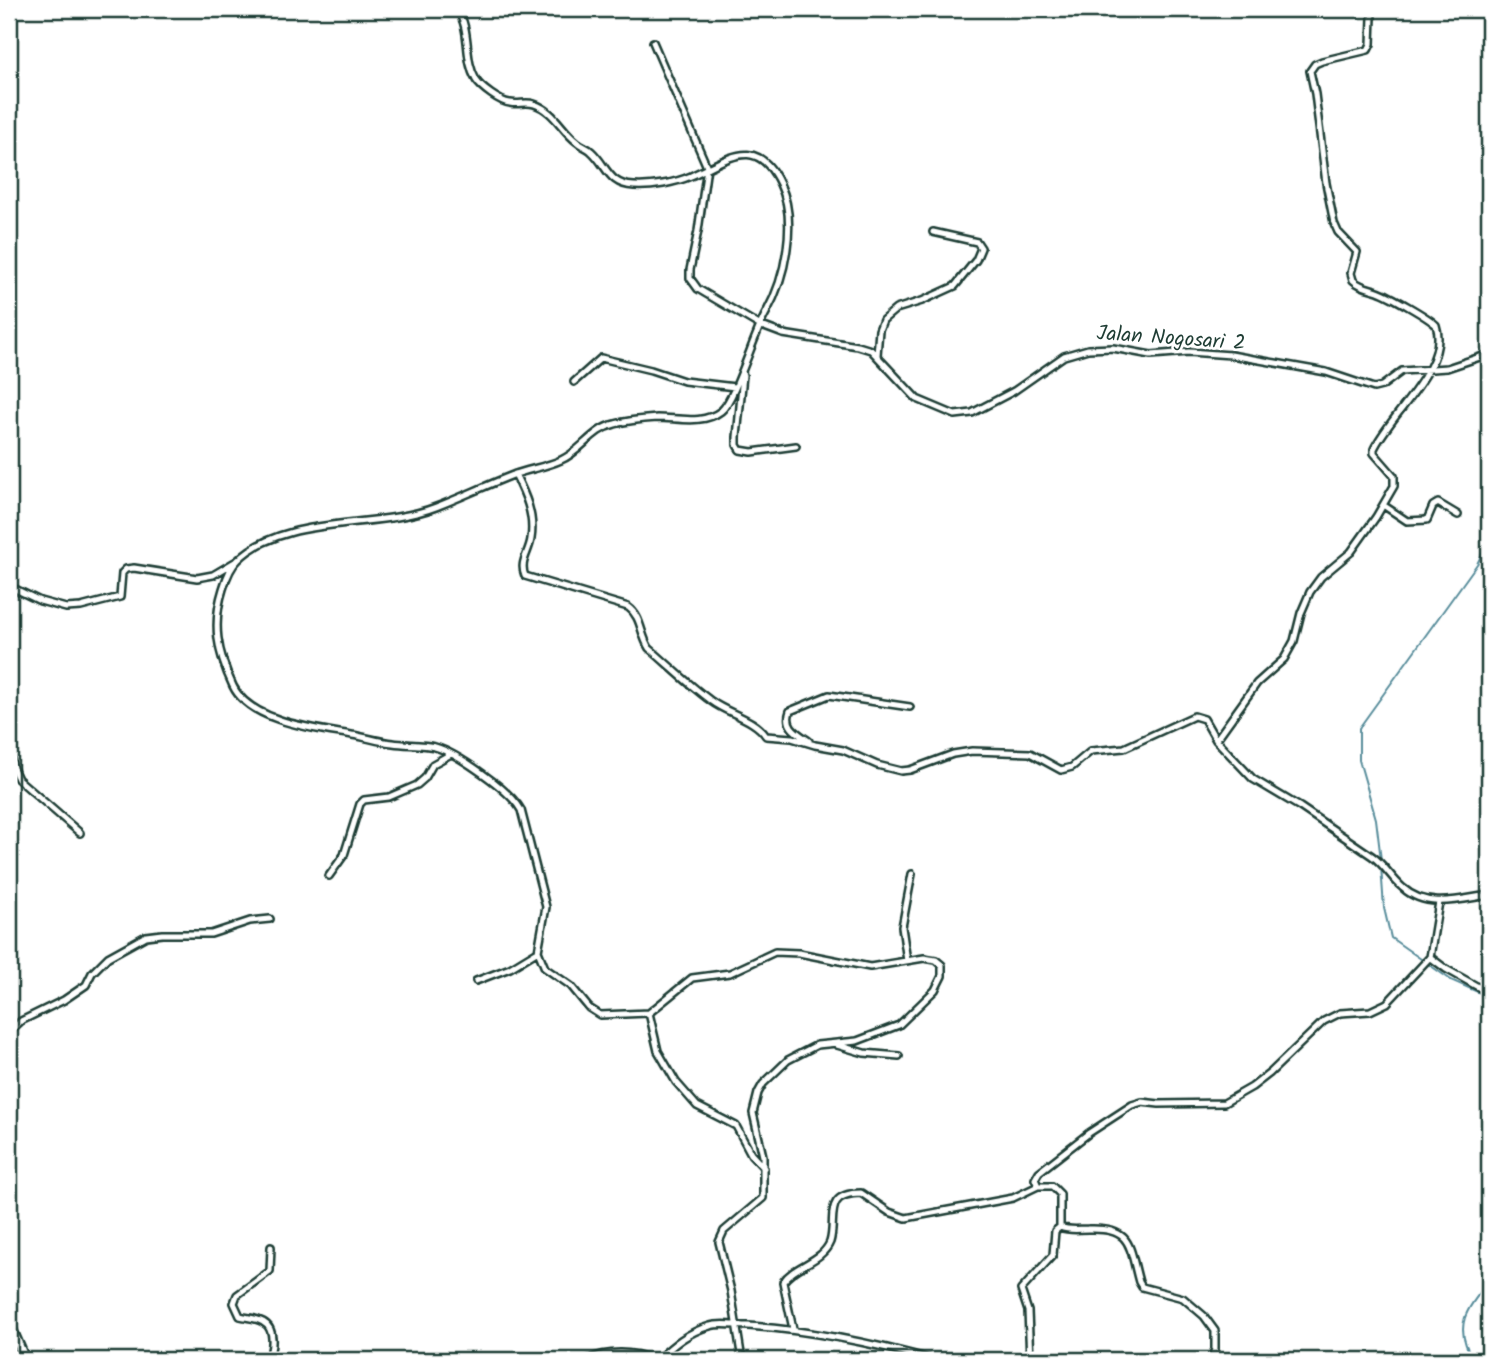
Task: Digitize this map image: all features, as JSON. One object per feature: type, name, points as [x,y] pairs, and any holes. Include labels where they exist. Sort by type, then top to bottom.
[{"type":"main road","points":[[9,1323],[25,1360]]},
{"type":"street","points":[[9,586],[40,601],[74,608],[120,597],[122,573],[126,569],[197,578],[213,575],[262,542],[286,533],[408,516],[515,474],[566,458],[606,426],[636,420],[686,420],[713,416],[727,407],[759,325],[779,285],[784,267],[787,224],[784,193],[772,170],[756,156],[739,153],[692,176],[673,182],[631,186],[611,178],[592,152],[574,141],[552,113],[530,102],[509,103],[478,83],[470,62],[463,17],[457,9]]},
{"type":"street","points":[[1216,740],[1257,683],[1289,652],[1305,602],[1316,583],[1351,552],[1394,486],[1395,479],[1374,453],[1374,449],[1384,430],[1428,370],[1438,343],[1436,325],[1428,318],[1353,280],[1351,272],[1357,252],[1338,232],[1326,183],[1310,71],[1315,64],[1322,61],[1368,50],[1373,17]]},
{"type":"street","points":[[653,42],[707,167]]},
{"type":"street","name":"Jalan Nogosari 2","points":[[707,167],[690,278],[698,289],[759,325],[783,334],[859,346],[877,355],[917,398],[945,412],[964,415],[1014,391],[1064,356],[1088,349],[1113,348],[1151,355],[1189,352],[1231,355],[1326,372],[1374,388],[1382,386],[1402,371],[1460,365],[1489,354]]},
{"type":"street","points":[[877,355],[880,324],[891,312],[951,288],[978,256],[981,248],[977,242],[933,232]]},
{"type":"street","points":[[574,382],[601,358],[684,381],[735,387]]},
{"type":"street","points":[[743,365],[737,445],[740,450],[752,452],[796,446]]},
{"type":"street","points":[[515,474],[526,496],[530,512],[531,540],[522,563],[525,576],[628,607],[638,618],[643,640],[649,648],[709,699],[757,726],[766,736],[792,738],[843,750],[877,765],[906,771],[953,754],[972,751],[1030,753],[1056,768],[1067,769],[1091,751],[1124,748],[1194,716],[1203,719],[1216,740],[1253,779],[1300,807],[1382,863],[1404,890],[1439,902],[1489,894]]},
{"type":"street","points":[[1383,505],[1410,521],[1427,520],[1433,506],[1438,503],[1458,515]]},
{"type":"street","points":[[235,562],[216,611],[215,628],[223,661],[241,698],[258,710],[320,730],[388,743],[434,747],[451,754],[516,800],[521,810],[545,907],[538,951],[545,968],[571,986],[589,1008],[600,1015],[649,1013],[692,978],[730,973],[775,952],[799,953],[870,967],[924,958],[939,961],[942,965],[942,976],[935,990],[899,1025],[857,1041],[817,1045],[788,1060],[771,1074],[758,1093],[753,1113],[763,1156],[763,1198],[724,1231],[719,1242],[742,1360]]},
{"type":"street","points":[[815,745],[791,729],[788,722],[790,711],[830,695],[909,707]]},
{"type":"street","points":[[9,747],[18,779],[80,833]]},
{"type":"street","points":[[330,876],[344,855],[360,804],[364,800],[389,797],[417,785],[425,778],[433,764],[451,754]]},
{"type":"street","points":[[907,961],[902,927],[912,874]]},
{"type":"street","points":[[1038,1186],[1035,1179],[1039,1172],[1089,1133],[1132,1105],[1142,1102],[1216,1105],[1230,1100],[1270,1073],[1324,1021],[1340,1013],[1370,1010],[1387,1003],[1430,957],[1439,902]]},
{"type":"street","points":[[9,1032],[21,1021],[64,1000],[86,985],[92,973],[108,957],[146,936],[211,934],[250,921],[270,919]]},
{"type":"street","points":[[475,981],[510,968],[538,951]]},
{"type":"street","points":[[1430,957],[1446,970],[1489,993]]},
{"type":"street","points":[[649,1013],[659,1051],[676,1082],[697,1106],[736,1126],[751,1154],[764,1168]]},
{"type":"street","points":[[832,1043],[864,1053],[899,1056]]},
{"type":"street","points":[[793,1329],[783,1282],[828,1245],[832,1213],[844,1196],[861,1193],[889,1212],[906,1218],[1006,1200],[1038,1186],[1052,1186],[1058,1191],[1060,1227]]},
{"type":"street","points":[[1030,1360],[1028,1311],[1021,1290],[1053,1255],[1055,1231],[1060,1227]]},
{"type":"street","points":[[1060,1227],[1070,1230],[1110,1229],[1120,1234],[1129,1246],[1142,1287],[1183,1298],[1212,1325],[1215,1344],[1211,1360]]},
{"type":"street","points":[[267,1360],[273,1348],[268,1327],[262,1321],[240,1316],[234,1303],[237,1295],[270,1271],[271,1247]]},
{"type":"street","points":[[586,1360],[620,1352],[638,1353],[656,1360],[680,1339],[717,1324],[793,1329],[850,1339],[934,1360]]},
{"type":"waterway","points":[[1381,860],[1376,819],[1359,760],[1359,728],[1477,564],[1489,540]]},
{"type":"waterway","points":[[1381,866],[1384,908],[1391,938],[1451,980],[1489,997]]},
{"type":"waterway","points":[[1474,1360],[1467,1349],[1463,1328],[1468,1310],[1489,1282]]}]
